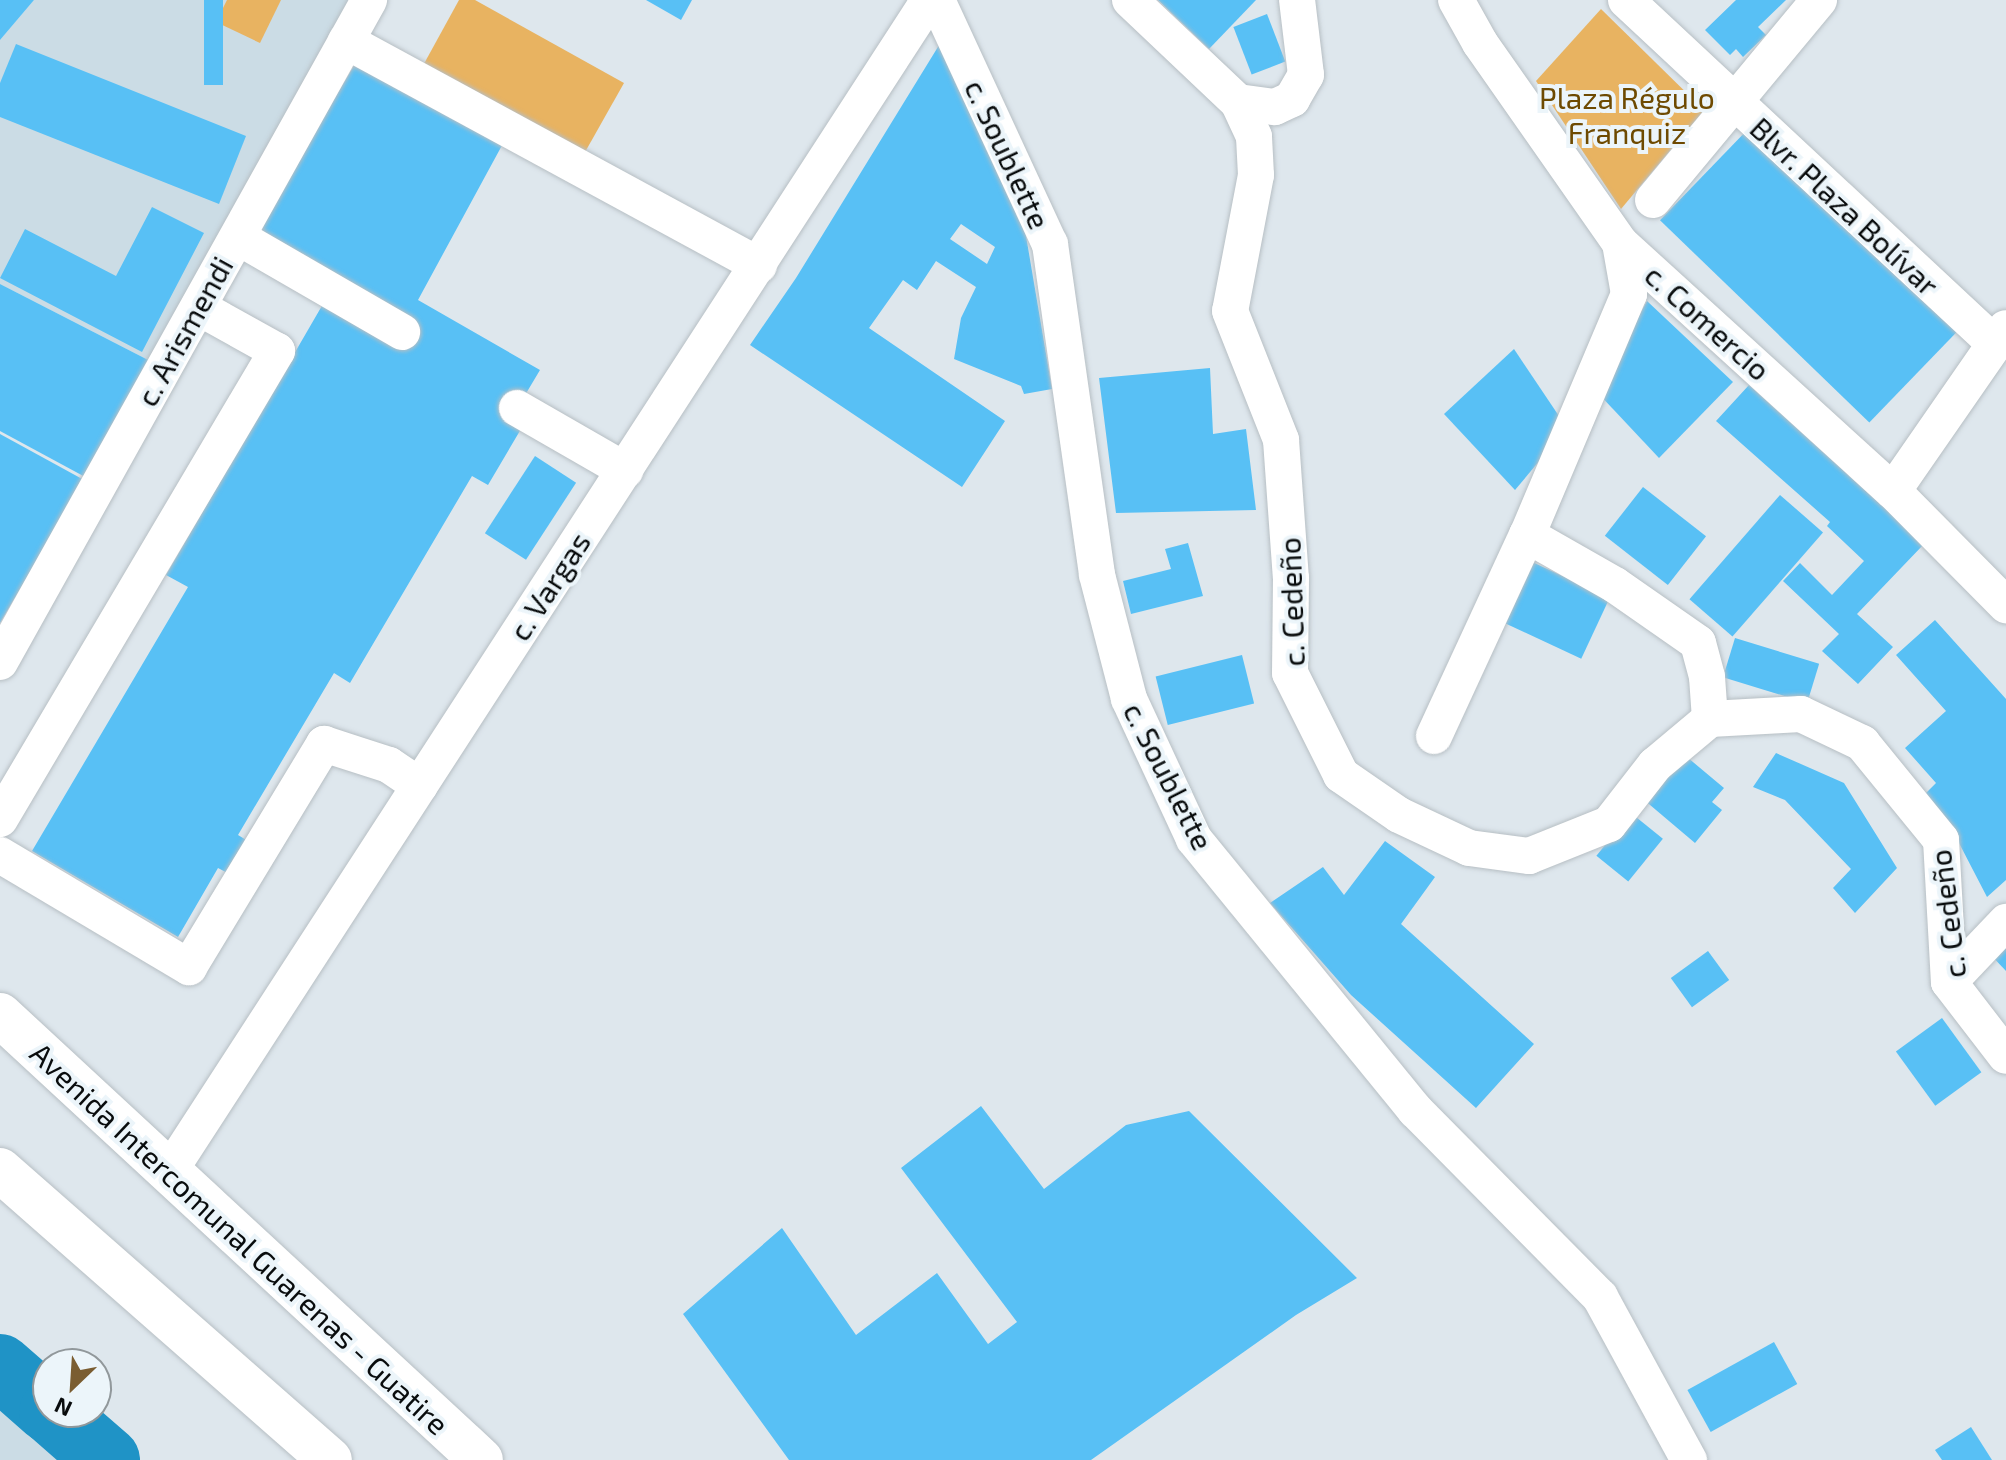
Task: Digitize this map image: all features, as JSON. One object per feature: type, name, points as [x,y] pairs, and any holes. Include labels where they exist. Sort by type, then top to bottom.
[{"type":"main road","name":"Avenida Intercomunal Guarenas - Guatire","points":[[0,1015],[481,1460]]},
{"type":"main road","points":[[0,1170],[330,1460]]},
{"type":"street","name":"c. Arismendi","points":[[0,662],[369,0]]},
{"type":"street","name":"c. Vargas","points":[[169,1172],[929,0]]},
{"type":"street","name":"c. Soublette","points":[[937,0],[1050,244],[1097,575],[1129,699],[1194,839],[1415,1110],[1600,1297],[1689,1460]]},
{"type":"street","name":"c. Cedeño","points":[[1130,0],[1238,102],[1254,137],[1256,175],[1230,311],[1281,440],[1291,578],[1290,673],[1341,775],[1399,815],[1469,848],[1529,856],[1609,824],[1655,765],[1710,719],[1801,714],[1862,743],[1941,840],[1949,982],[2006,1056]]},
{"type":"street","points":[[1238,102],[1275,107],[1292,99],[1306,75],[1297,0]]},
{"type":"street","name":"c. Comercio","points":[[1456,0],[1480,43],[1620,243],[1893,491],[2006,605]]},
{"type":"street","name":"Blvr. Plaza Bolívar","points":[[1626,0],[1733,103],[2001,336]]},
{"type":"street","points":[[1653,200],[1819,0]]},
{"type":"street","points":[[346,41],[759,265]]},
{"type":"street","points":[[248,243],[402,332]]},
{"type":"street","points":[[1434,736],[1527,535],[1629,294],[1620,243]]},
{"type":"street","points":[[0,819],[277,351],[226,283],[206,292]]},
{"type":"street","points":[[1893,491],[2001,336]]},
{"type":"street","points":[[517,408],[625,470]]},
{"type":"street","points":[[1527,535],[1615,585],[1698,643],[1707,677],[1710,719]]},
{"type":"street","points":[[0,855],[189,967],[324,744],[417,791]]},
{"type":"street","points":[[1949,982],[2006,922]]},
{"type":"shaded area","points":[[34,0],[354,0],[152,362],[0,284],[0,40]]},
{"type":"shaded area","points":[[0,1380],[32,1408],[32,1428],[54,1428],[90,1460],[0,1460]]},
{"type":"green space","points":[[227,0],[281,0],[260,43],[216,22]]},
{"type":"green space","points":[[459,0],[475,0],[624,83],[580,161],[420,71]]},
{"type":"green space","name":"Plaza Régulo Franquiz","points":[[1601,9],[1704,110],[1621,209],[1536,81]]},
{"type":"building","points":[[0,0],[34,0],[0,40]]},
{"type":"building","points":[[204,0],[223,0],[223,85],[204,85]]},
{"type":"building","points":[[646,0],[692,0],[681,20]]},
{"type":"building","points":[[1158,0],[1256,0],[1209,49]]},
{"type":"building","points":[[1736,0],[1786,0],[1758,27],[1766,35],[1743,57],[1736,49],[1730,55],[1705,30]]},
{"type":"building","points":[[1267,14],[1285,62],[1252,75],[1233,27]]},
{"type":"building","points":[[941,42],[1025,230],[1052,389],[1024,394],[1021,386],[954,359],[961,318],[976,287],[936,261],[917,290],[903,280],[869,328],[1005,421],[962,487],[750,345],[796,278]],"holes":[[[961,224],[995,247],[987,264],[950,239]]]},
{"type":"building","points":[[16,44],[246,136],[219,204],[0,117],[0,83]]},
{"type":"building","points":[[358,59],[506,138],[418,300],[540,370],[509,422],[521,429],[488,485],[472,476],[350,683],[334,673],[238,835],[256,846],[237,878],[218,868],[178,937],[32,851],[188,587],[166,575],[323,304],[256,230]]},
{"type":"building","points":[[1751,126],[1960,328],[1869,422],[1660,220]]},
{"type":"building","points":[[152,207],[204,233],[142,352],[0,278],[25,229],[116,276]]},
{"type":"building","points":[[0,284],[152,362],[87,478],[0,431]]},
{"type":"building","points":[[1647,301],[1733,382],[1659,458],[1597,392]]},
{"type":"building","points":[[1514,349],[1567,428],[1515,490],[1444,414]]},
{"type":"building","points":[[1210,368],[1213,434],[1246,429],[1256,510],[1116,513],[1099,378]]},
{"type":"building","points":[[1749,385],[1924,544],[1857,614],[1893,647],[1858,684],[1822,651],[1839,634],[1783,581],[1800,563],[1832,595],[1864,561],[1827,526],[1830,522],[1716,421]]},
{"type":"building","points":[[0,434],[84,480],[0,623]]},
{"type":"building","points":[[535,456],[576,483],[526,560],[485,533]]},
{"type":"building","points":[[1643,487],[1706,536],[1668,585],[1605,536]]},
{"type":"building","points":[[1780,495],[1823,532],[1732,637],[1689,599]]},
{"type":"building","points":[[1188,543],[1203,596],[1131,614],[1123,581],[1171,569],[1165,549]]},
{"type":"building","points":[[1528,560],[1610,598],[1581,659],[1500,621]]},
{"type":"building","points":[[1935,620],[2006,699],[2006,880],[1987,897],[1946,818],[1923,796],[1936,783],[1905,748],[1946,711],[1896,655]]},
{"type":"building","points":[[1735,638],[1819,664],[1807,703],[1723,677]]},
{"type":"building","points":[[1242,655],[1254,704],[1168,725],[1156,677]]},
{"type":"building","points":[[1681,752],[1724,788],[1712,802],[1722,810],[1695,843],[1643,799]]},
{"type":"building","points":[[1776,753],[1844,783],[1897,868],[1855,913],[1833,888],[1851,869],[1785,800],[1753,787]]},
{"type":"building","points":[[1631,813],[1663,839],[1628,882],[1596,856]]},
{"type":"building","points":[[1385,841],[1435,877],[1401,924],[1534,1044],[1476,1108],[1351,995],[1270,903],[1323,867],[1344,895]]},
{"type":"building","points":[[2006,934],[2006,971],[1989,953]]},
{"type":"building","points":[[1708,951],[1729,980],[1692,1007],[1671,978]]},
{"type":"building","points":[[1942,1018],[1981,1072],[1935,1106],[1896,1052]]},
{"type":"building","points":[[981,1106],[1044,1189],[1126,1125],[1189,1111],[1357,1278],[1296,1315],[1091,1460],[789,1460],[683,1314],[782,1228],[856,1335],[937,1273],[988,1344],[1017,1322],[901,1168]]},
{"type":"building","points":[[1774,1342],[1797,1384],[1711,1432],[1687,1390]]},
{"type":"building","points":[[1971,1427],[1992,1460],[1942,1460],[1935,1450]]},
{"type":"waterway","points":[[0,1367],[32,1395]]},
{"type":"waterway","points":[[70,1428],[107,1460]]}]
